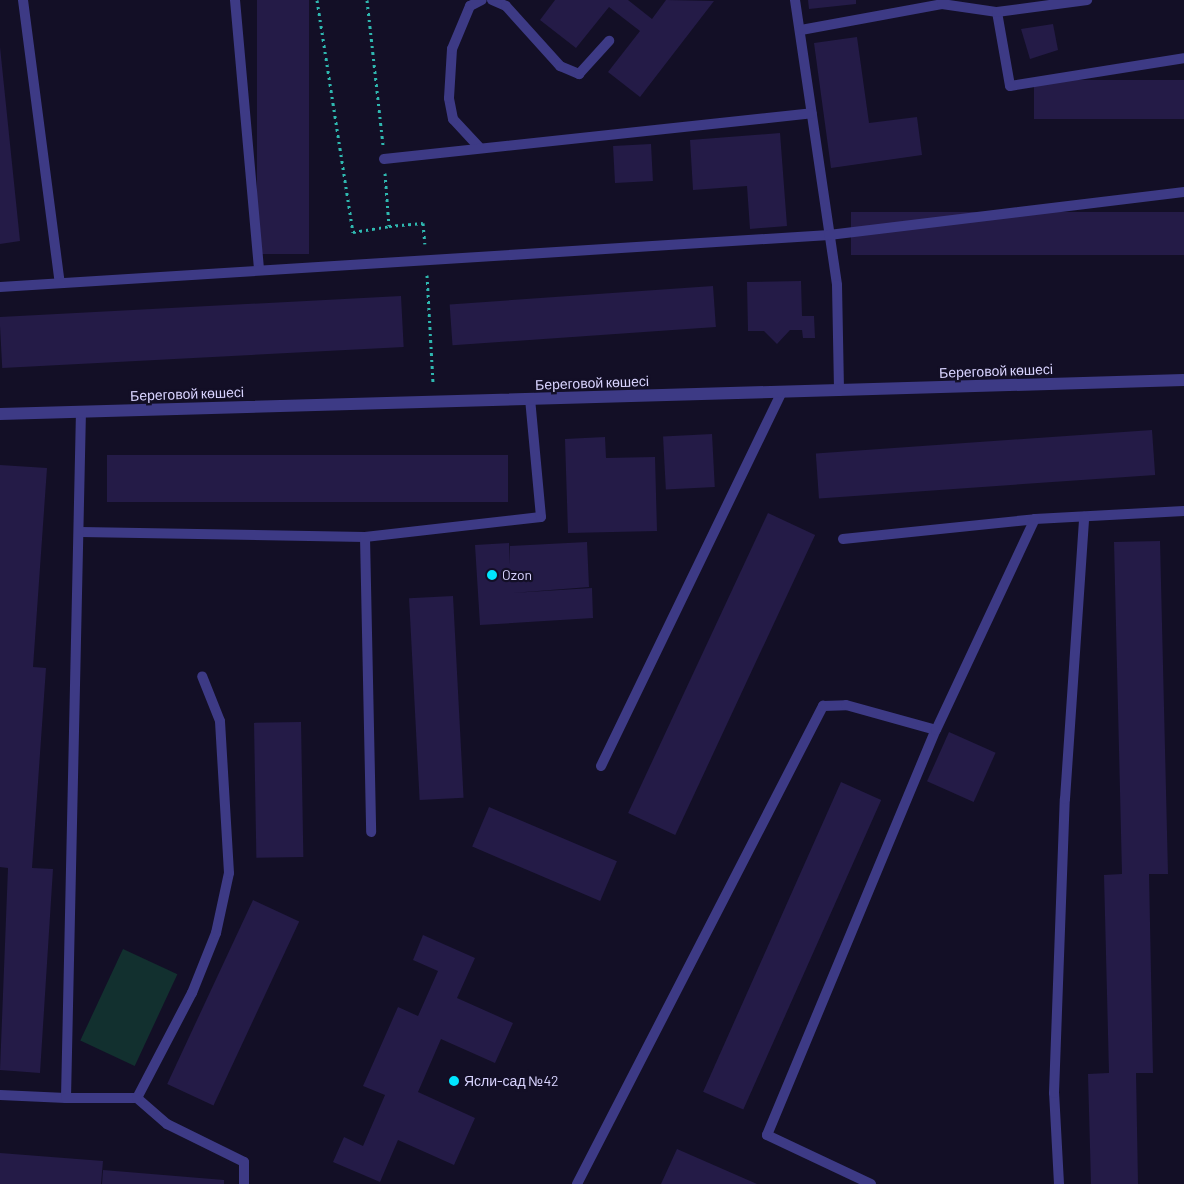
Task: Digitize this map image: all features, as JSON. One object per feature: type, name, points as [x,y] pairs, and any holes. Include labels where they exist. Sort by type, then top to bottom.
[{"type":"street","name":"Береговой көшесі","points":[[0,414],[1184,380]]},
{"type":"lane","points":[[22,0],[60,283]]},
{"type":"lane","points":[[235,0],[259,270]]},
{"type":"lane","points":[[479,148],[454,119],[449,98],[452,49],[470,6],[482,0]]},
{"type":"lane","points":[[492,0],[506,6],[560,66],[579,74],[609,41]]},
{"type":"lane","points":[[795,0],[801,30],[837,285],[839,391]]},
{"type":"lane","points":[[801,30],[941,2],[997,12],[1087,0]]},
{"type":"lane","points":[[997,12],[1010,86],[1184,58]]},
{"type":"lane","points":[[384,159],[812,114]]},
{"type":"lane","points":[[0,287],[829,235],[1184,192]]},
{"type":"lane","points":[[601,766],[782,392]]},
{"type":"lane","points":[[81,532],[365,537],[541,517],[530,399]]},
{"type":"lane","points":[[66,1098],[81,532],[80,412]]},
{"type":"lane","points":[[842,539],[1035,519],[1184,511]]},
{"type":"lane","points":[[1059,1184],[1054,1093],[1065,799],[1084,517]]},
{"type":"lane","points":[[871,1184],[767,1134],[936,730],[1035,519]]},
{"type":"lane","points":[[365,537],[371,832]]},
{"type":"lane","points":[[137,1098],[192,993],[216,933],[229,874],[220,721],[202,676]]},
{"type":"lane","points":[[577,1184],[823,706],[846,705],[936,730]]},
{"type":"lane","points":[[0,1095],[66,1098],[137,1098],[167,1124],[244,1162],[244,1184]]},
{"type":"path","points":[[318,0],[353,232],[423,223],[434,402]]},
{"type":"path","points":[[367,0],[384,159],[389,226]]},
{"type":"green space","points":[[123,949],[177,974],[135,1066],[80,1041]]},
{"type":"building","points":[[257,0],[309,0],[309,254],[257,254]]},
{"type":"building","points":[[555,0],[628,0],[652,19],[666,0],[714,1],[640,97],[608,72],[640,31],[609,7],[576,48],[540,20]]},
{"type":"building","points":[[808,0],[856,0],[856,4],[809,9]]},
{"type":"building","points":[[1053,24],[1058,50],[1030,59],[1021,29]]},
{"type":"building","points":[[857,37],[869,123],[917,117],[922,155],[831,168],[814,43]]},
{"type":"building","points":[[0,47],[20,241],[0,244]]},
{"type":"building","points":[[1034,80],[1184,80],[1184,119],[1034,119]]},
{"type":"building","points":[[780,133],[787,226],[750,229],[747,186],[693,190],[690,140]]},
{"type":"building","points":[[651,144],[653,181],[615,183],[613,146]]},
{"type":"building","points":[[851,212],[1184,212],[1184,255],[851,255]]},
{"type":"building","points":[[801,281],[802,316],[814,316],[815,338],[803,338],[802,330],[790,330],[777,344],[764,331],[748,331],[747,282]]},
{"type":"building","points":[[713,286],[716,327],[453,345],[450,304]]},
{"type":"building","points":[[401,296],[404,347],[2,368],[0,317]]},
{"type":"building","points":[[1152,430],[1155,475],[819,498],[816,454]]},
{"type":"building","points":[[712,434],[715,487],[666,489],[663,437]]},
{"type":"building","points":[[605,437],[606,458],[655,457],[657,531],[568,533],[565,439]]},
{"type":"building","points":[[107,455],[508,455],[508,502],[107,502]]},
{"type":"building","points":[[0,465],[47,468],[33,667],[46,668],[32,868],[53,869],[40,1073],[0,1070],[8,868],[0,867]]},
{"type":"building","points":[[768,513],[815,535],[675,835],[628,813]]},
{"type":"building","points":[[1160,541],[1168,874],[1149,874],[1153,1073],[1136,1073],[1138,1184],[1091,1184],[1088,1074],[1109,1073],[1104,875],[1122,874],[1114,542]]},
{"type":"building","points":[[587,542],[589,587],[512,593],[592,588],[593,618],[480,625],[475,545],[509,543],[510,565],[510,546]]},
{"type":"building","points":[[453,596],[464,798],[420,800],[409,598]]},
{"type":"building","points":[[301,722],[303,857],[256,858],[254,723]]},
{"type":"building","points":[[949,732],[996,753],[974,802],[927,781]]},
{"type":"building","points":[[841,782],[881,800],[743,1110],[703,1092]]},
{"type":"building","points":[[489,807],[617,861],[600,901],[472,847]]},
{"type":"building","points":[[253,900],[299,922],[213,1106],[167,1084]]},
{"type":"building","points":[[423,935],[475,958],[457,998],[513,1023],[495,1063],[441,1039],[418,1092],[475,1118],[454,1165],[398,1140],[380,1182],[333,1162],[344,1137],[363,1146],[385,1095],[363,1086],[398,1007],[418,1016],[438,971],[413,960]]},
{"type":"building","points":[[677,1149],[757,1184],[661,1184]]},
{"type":"building","points":[[0,1153],[103,1161],[101,1184],[0,1184]]},
{"type":"building","points":[[103,1170],[224,1180],[224,1184],[102,1184]]},
{"type":"place","name":"Ozon","points":[[492,575]]},
{"type":"place","name":"Ясли-сад №42","points":[[454,1081]]}]
